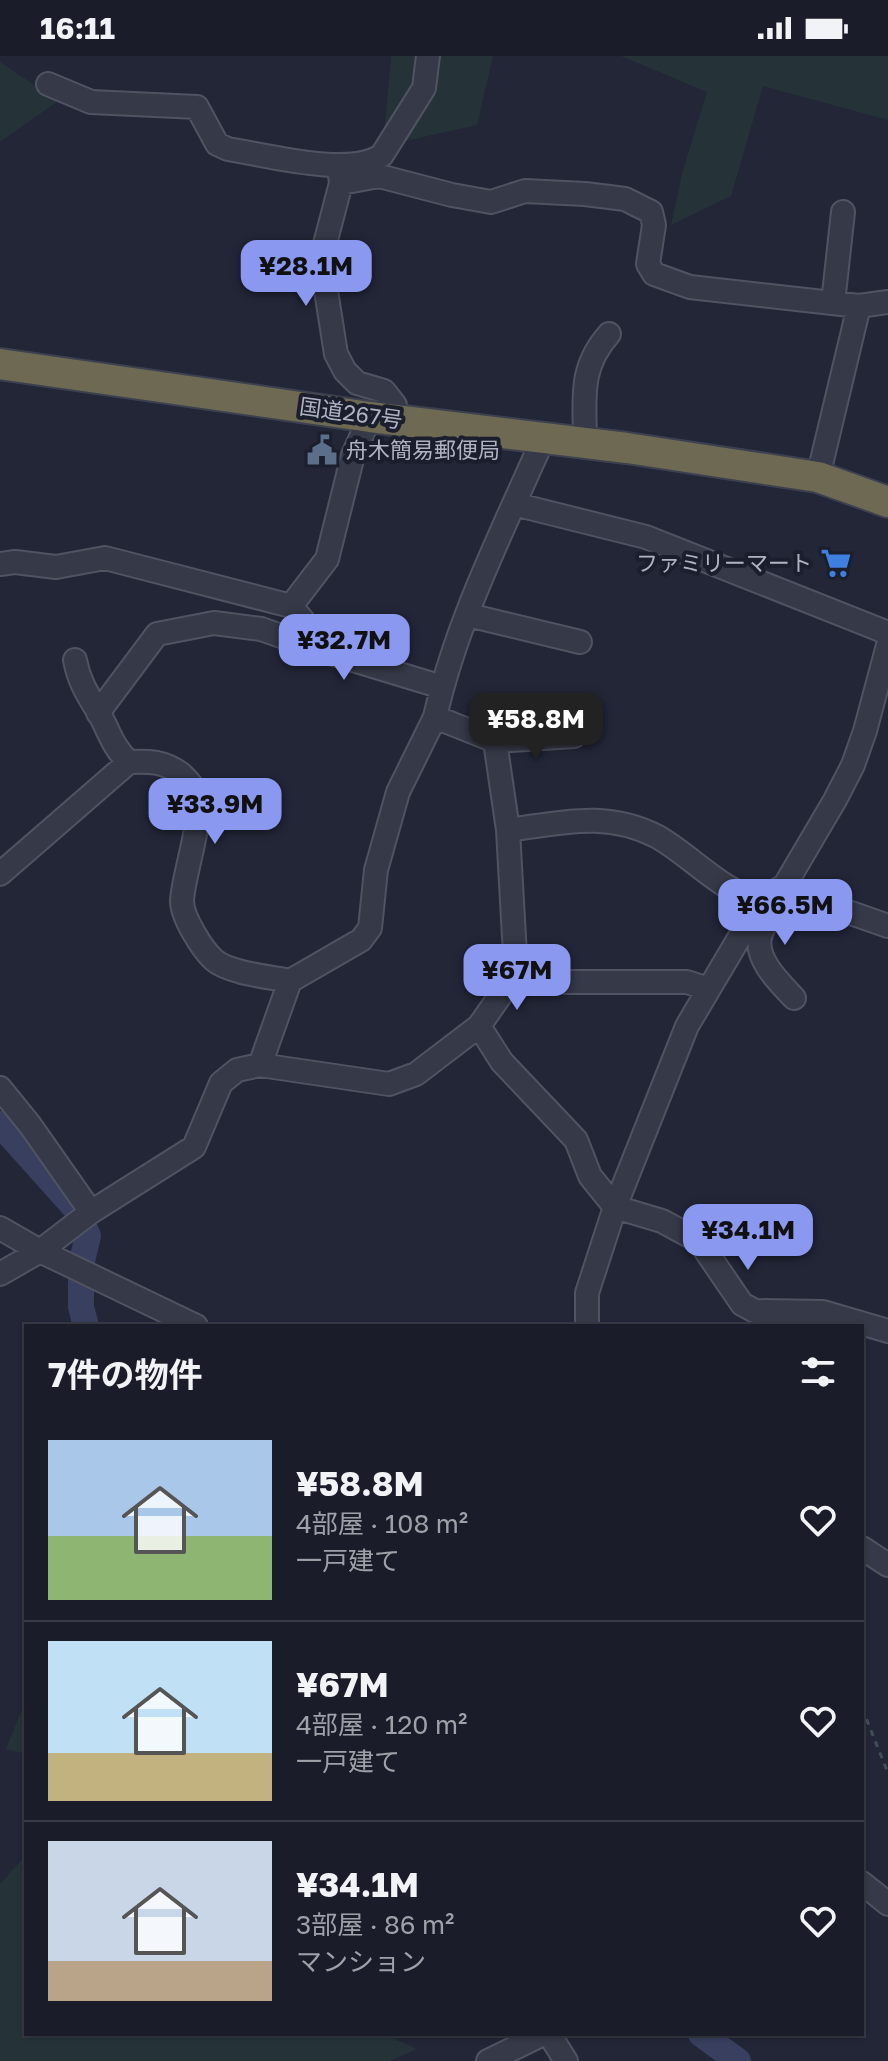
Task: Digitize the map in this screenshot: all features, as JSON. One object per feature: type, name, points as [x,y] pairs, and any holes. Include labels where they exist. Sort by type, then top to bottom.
[{"type":"highway","name":"国道267号","points":[[0,364],[818,477],[888,502]]},
{"type":"street","points":[[340,175],[382,155],[424,88],[428,56]]},
{"type":"street","points":[[48,84],[91,102],[197,107],[217,144],[340,175],[379,176],[491,202],[525,191],[625,199],[651,212],[654,225],[648,264],[654,274],[690,287],[859,306],[888,302]]},
{"type":"street","points":[[291,606],[327,559],[353,455],[395,405],[384,391],[357,383],[345,371],[336,354],[321,259],[340,175]]},
{"type":"street","points":[[833,303],[843,212]]},
{"type":"street","points":[[818,477],[859,306]]},
{"type":"street","points":[[585,443],[587,367],[594,350],[609,334]]},
{"type":"street","points":[[260,1065],[290,981],[361,940],[370,928],[376,870],[398,792],[435,717],[442,687],[489,558],[543,439]]},
{"type":"street","points":[[514,504],[646,537],[888,633]]},
{"type":"street","points":[[0,564],[15,562],[56,567],[105,558],[144,570],[205,582],[291,606],[330,653]]},
{"type":"street","points":[[468,615],[580,642]]},
{"type":"street","points":[[98,713],[157,634],[214,623],[261,629],[442,687]]},
{"type":"street","points":[[587,1324],[587,1293],[615,1207],[687,1026],[708,989],[771,898],[785,885],[879,718],[888,645]]},
{"type":"street","points":[[75,660],[79,681],[117,752],[129,762]]},
{"type":"street","points":[[435,717],[495,741],[574,736]]},
{"type":"street","points":[[0,1274],[40,1251],[91,1212],[194,1147],[221,1083],[237,1070],[260,1065],[389,1084],[416,1074],[479,1026],[516,973],[508,830],[495,741]]},
{"type":"street","points":[[0,874],[129,762],[152,761],[170,766],[186,778],[197,793],[198,811],[182,904],[186,920],[212,958],[221,965],[290,981]]},
{"type":"street","points":[[508,830],[594,819],[622,823],[658,837],[740,896],[771,898],[851,913],[888,926]]},
{"type":"street","points":[[771,898],[760,936],[760,950],[773,975],[794,998]]},
{"type":"street","points":[[516,973],[566,982],[687,982],[708,989]]},
{"type":"street","points":[[479,1026],[502,1062],[576,1140],[590,1176],[615,1207],[662,1221],[699,1241],[742,1304],[755,1311],[823,1312],[888,1331]]},
{"type":"street","points":[[0,1088],[91,1212]]},
{"type":"street","points":[[0,1228],[40,1251],[192,1324]]},
{"type":"street","points":[[864,1549],[888,1565]]},
{"type":"street","points":[[864,1885],[888,1904]]},
{"type":"street","points":[[488,2061],[542,2036]]},
{"type":"street","points":[[547,2036],[566,2061]]},
{"type":"path","points":[[864,1713],[888,1773]]},
{"type":"shaded area","points":[[391,56],[493,56],[477,125],[383,146]]},
{"type":"shaded area","points":[[621,56],[888,56],[888,120],[763,86],[731,196],[671,225],[683,170],[707,92]]},
{"type":"shaded area","points":[[0,62],[58,101],[0,142]]},
{"type":"shaded area","points":[[24,1705],[24,1754],[6,1749]]},
{"type":"shaded area","points":[[24,1857],[24,2036],[388,2036],[417,2049],[390,2061],[0,2061],[0,1884]]},
{"type":"waterway","points":[[0,1124],[77,1210],[88,1236],[81,1265],[81,1307],[85,1324]]},
{"type":"waterway","points":[[704,2036],[738,2061]]},
{"type":"place","name":"舟木簡易郵便局","points":[[322,450]]},
{"type":"place","name":"ファミリーマート","points":[[836,563]]}]
